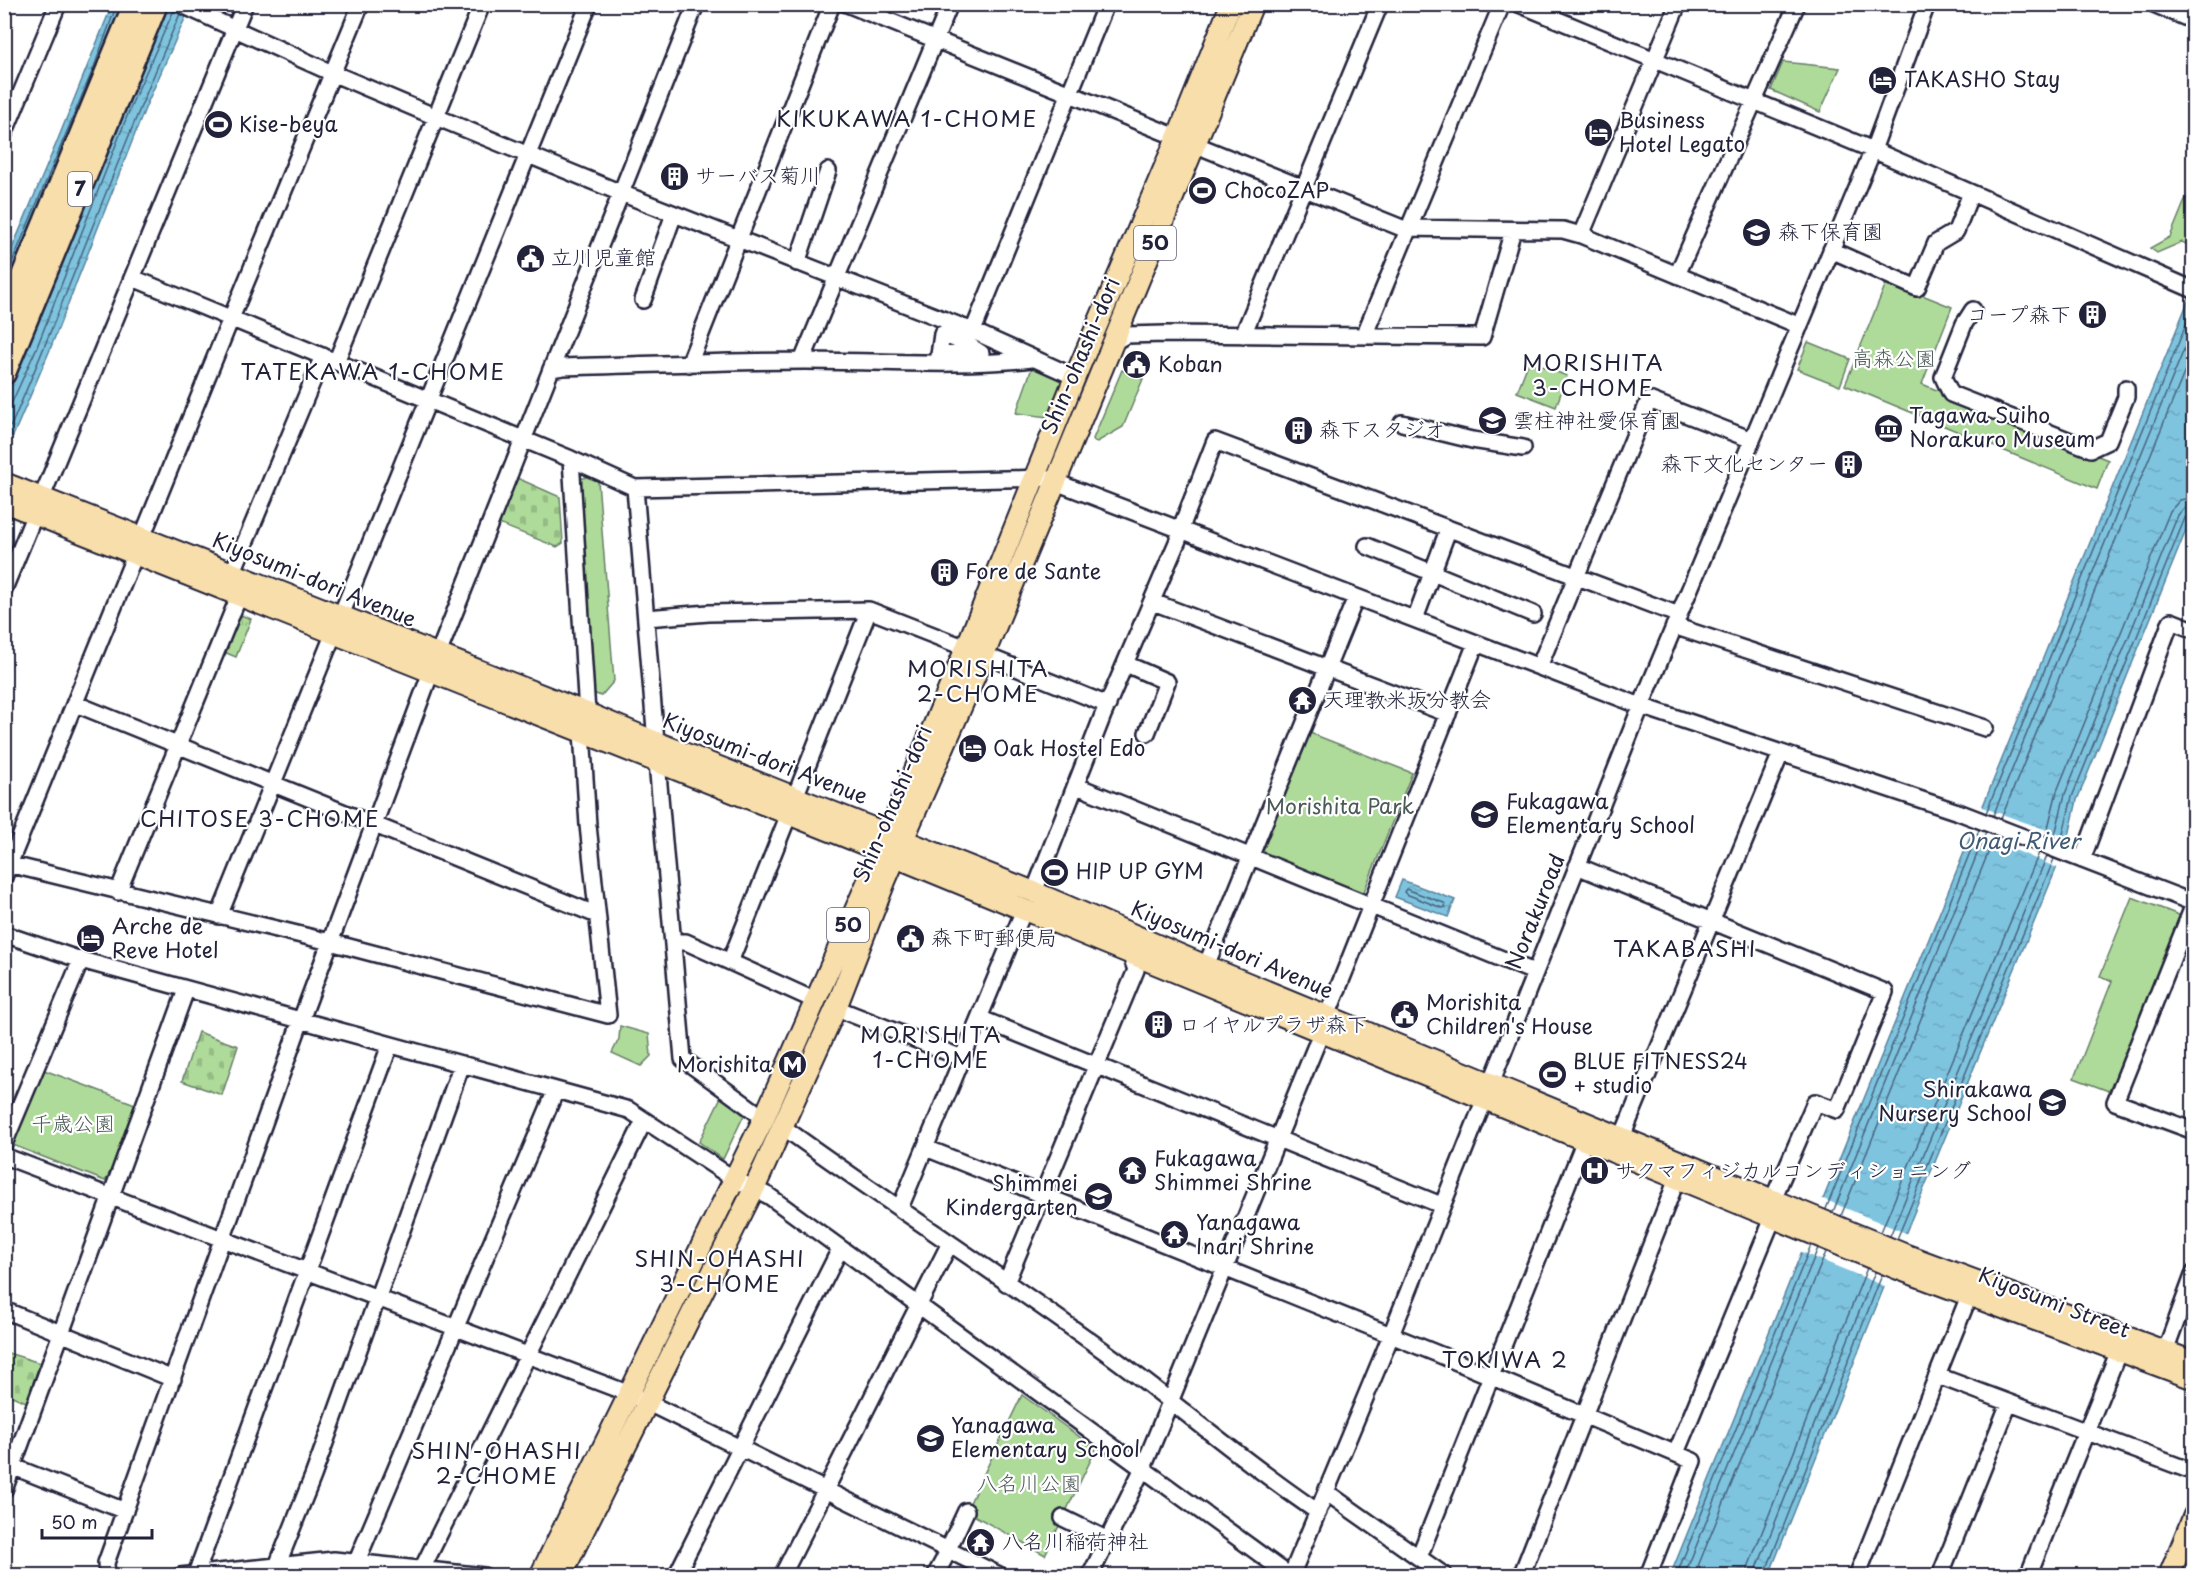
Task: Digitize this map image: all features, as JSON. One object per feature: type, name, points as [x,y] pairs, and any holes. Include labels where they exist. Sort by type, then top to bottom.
[{"type":"highway","name":"7","points":[[4,322],[135,4]]},
{"type":"highway","name":"7","points":[[4,373],[156,4]]},
{"type":"main road","name":"50","points":[[1075,377],[1186,142],[1230,4]]},
{"type":"main road","name":"Shin-ohashi-dori","points":[[561,1575],[814,1000],[892,845],[975,652],[1055,482],[1114,342],[1186,142],[1254,4]]},
{"type":"main road","name":"Shin-ohashi-dori","points":[[975,652],[1034,478],[1075,377]]},
{"type":"main road","name":"Kiyosumi-dori Avenue","points":[[4,483],[38,506],[140,546],[232,574],[339,625],[584,722],[656,742],[792,806]]},
{"type":"main road","name":"Kiyosumi-dori Avenue","points":[[4,502],[38,506]]},
{"type":"main road","name":"Kiyosumi-dori Avenue","points":[[140,546],[239,596],[339,625]]},
{"type":"main road","name":"Kiyosumi-dori Avenue","points":[[584,722],[657,762],[792,806],[892,845],[1034,892],[1206,966],[1324,1025]]},
{"type":"main road","name":"Shin-ohashi-dori","points":[[540,1575],[754,1189],[836,1008],[892,845]]},
{"type":"main road","name":"Kiyosumi-dori Avenue","points":[[892,845],[1024,910],[1130,953],[1324,1025],[1486,1091],[1622,1137],[1773,1209],[1901,1261]]},
{"type":"main road","name":"Kiyosumi-dori Avenue","points":[[1486,1091],[1585,1140],[1677,1179],[1773,1209]]},
{"type":"main road","name":"Kiyosumi Street","points":[[1901,1261],[1969,1296],[2193,1380]]},
{"type":"main road","name":"Kiyosumi Street","points":[[1901,1261],[2193,1362]]},
{"type":"main road","points":[[2169,1575],[2193,1515]]},
{"type":"street","points":[[4,134],[58,4]]},
{"type":"street","points":[[4,589],[245,4]]},
{"type":"street","points":[[361,4],[76,704],[6,868],[330,942],[608,1015],[597,915],[584,722],[571,459]]},
{"type":"street","points":[[232,574],[436,117],[482,4]]},
{"type":"street","points":[[219,916],[589,4]]},
{"type":"street","points":[[107,1575],[106,1563],[330,942],[435,664],[696,4]]},
{"type":"street","points":[[688,364],[832,4]]},
{"type":"street","points":[[847,4],[1402,228],[1563,230],[1581,235],[1800,326]]},
{"type":"street","points":[[802,361],[951,4]]},
{"type":"street","points":[[973,331],[1106,4]]},
{"type":"street","points":[[1243,335],[1380,4]]},
{"type":"street","points":[[1364,336],[1502,4]]},
{"type":"street","points":[[1519,4],[1873,150],[2193,290]]},
{"type":"street","points":[[1581,235],[1678,4]]},
{"type":"street","points":[[1677,275],[1797,4]]},
{"type":"street","name":"Norakuroad","points":[[1291,1575],[1390,1335],[1641,706],[1873,150],[1927,4]]},
{"type":"street","points":[[2154,4],[2193,21]]},
{"type":"street","points":[[186,8],[436,117],[836,279],[973,331],[1075,377]]},
{"type":"street","points":[[797,262],[828,171]]},
{"type":"street","points":[[1831,250],[1917,288],[1936,243],[1956,231],[1971,193]]},
{"type":"street","points":[[643,300],[674,214]]},
{"type":"street","points":[[1114,342],[1119,338],[1133,335],[1482,337],[1513,230]]},
{"type":"street","points":[[133,278],[571,459],[635,488],[1034,478],[1044,482],[1055,482],[1641,706],[1961,813],[2193,903],[2115,1102],[2193,1131]]},
{"type":"street","points":[[1973,310],[1970,326],[1950,375],[1955,388],[2089,442],[2103,436],[2120,394],[2126,388],[2126,397],[2108,441],[2091,449],[1951,393],[1943,377],[1964,324],[1973,310]]},
{"type":"street","points":[[551,369],[802,361],[942,363],[1006,362],[1032,359]]},
{"type":"street","points":[[1539,667],[1649,400],[1752,440]]},
{"type":"street","points":[[1402,423],[1472,440],[1522,448]]},
{"type":"street","points":[[1034,892],[1108,705],[1153,602],[1215,441],[1577,577],[1676,621],[1985,728]]},
{"type":"street","points":[[635,488],[656,742]]},
{"type":"street","points":[[1415,619],[1448,530]]},
{"type":"street","points":[[1367,546],[1533,614]]},
{"type":"street","points":[[118,892],[239,596]]},
{"type":"street","points":[[1206,966],[1329,669],[1356,597]]},
{"type":"street","points":[[1153,602],[1448,714]]},
{"type":"street","points":[[646,618],[709,613],[869,610],[1108,705]]},
{"type":"street","points":[[730,962],[869,610]]},
{"type":"street","points":[[2082,860],[2171,621],[2193,630]]},
{"type":"street","points":[[1090,1575],[1143,1468],[1171,1401],[1476,643]]},
{"type":"street","points":[[1126,664],[1167,682],[1147,733]]},
{"type":"street","points":[[76,704],[597,915]]},
{"type":"street","points":[[1622,1137],[1781,753]]},
{"type":"street","points":[[657,762],[674,942],[682,1059],[764,1118]]},
{"type":"street","points":[[1077,786],[1534,972]]},
{"type":"street","points":[[1577,866],[1885,992],[1837,1110],[1815,1102],[1676,1453]]},
{"type":"street","points":[[900,1208],[927,1148],[1024,910]]},
{"type":"street","points":[[4,934],[81,960],[186,990],[629,1110],[734,1179],[769,1196],[1291,1575]]},
{"type":"street","points":[[674,942],[686,942],[814,1000]]},
{"type":"street","points":[[1006,1283],[1136,970],[1130,953]]},
{"type":"street","points":[[4,1144],[81,960]]},
{"type":"street","points":[[4,1490],[9,1464],[61,1334],[186,990]]},
{"type":"street","points":[[836,1008],[962,1058]]},
{"type":"street","points":[[979,1018],[1441,1205]]},
{"type":"street","points":[[196,1574],[390,1045]]},
{"type":"street","points":[[278,1571],[462,1064]]},
{"type":"street","points":[[357,1561],[556,1090]]},
{"type":"street","points":[[422,1569],[644,1120]]},
{"type":"street","points":[[783,1127],[1109,1355],[1171,1401],[1227,1447],[1318,1512]]},
{"type":"street","points":[[1419,1557],[1585,1140]]},
{"type":"street","points":[[927,1148],[1491,1376],[1693,1461],[1648,1575]]},
{"type":"street","points":[[4,1156],[638,1398],[826,1489],[951,1546],[1000,1575]]},
{"type":"street","points":[[1521,1575],[1677,1179]]},
{"type":"street","points":[[782,1575],[950,1244]]},
{"type":"street","points":[[676,1575],[840,1249]]},
{"type":"street","points":[[2165,1352],[2193,1273]]},
{"type":"street","points":[[1857,1575],[1969,1296]]},
{"type":"street","points":[[4,1310],[173,1379]]},
{"type":"street","points":[[2028,1575],[2118,1353]]},
{"type":"street","points":[[1938,1376],[2193,1472]]},
{"type":"street","points":[[1940,1575],[2009,1403]]},
{"type":"street","points":[[9,1464],[125,1511]]},
{"type":"street","points":[[1326,1492],[1444,1575]]},
{"type":"street","points":[[935,1575],[966,1511]]},
{"type":"street","points":[[1063,1518],[1108,1540]]},
{"type":"street","points":[[180,1575],[278,1571],[334,1560],[484,1575]]},
{"type":"green space","points":[[1783,62],[1840,68],[1820,112],[1771,90]]},
{"type":"green space","points":[[2186,198],[2193,202],[2194,241],[2191,246],[2182,242],[2157,253],[2150,248],[2170,237]]},
{"type":"green space","name":"高森公園","points":[[1887,281],[1952,307],[1922,384],[2108,460],[2097,489],[1845,385]]},
{"type":"green space","points":[[1808,342],[1850,359],[1840,386],[1797,369]]},
{"type":"green space","points":[[1529,361],[1567,376],[1556,407],[1517,392]]},
{"type":"green space","points":[[1034,362],[1072,378],[1056,418],[1016,413]]},
{"type":"green space","points":[[1122,370],[1143,379],[1123,427],[1097,442],[1094,441],[1093,439]]},
{"type":"green space","points":[[586,477],[598,481],[614,681],[601,696],[593,693],[578,480]]},
{"type":"green space","points":[[517,478],[560,497],[563,543],[557,547],[499,524]]},
{"type":"green space","points":[[238,614],[251,619],[236,657],[224,652]]},
{"type":"green space","name":"Morishita Park","points":[[1310,733],[1412,773],[1363,894],[1266,855],[1263,849]]},
{"type":"green space","points":[[2132,897],[2184,917],[2114,1093],[2074,1078],[2112,981],[2100,976]]},
{"type":"green space","points":[[620,1026],[649,1034],[651,1056],[641,1066],[612,1053],[619,1039]]},
{"type":"green space","points":[[198,1032],[238,1046],[222,1095],[182,1081]]},
{"type":"green space","name":"千歳公園","points":[[44,1070],[135,1104],[105,1181],[13,1145]]},
{"type":"green space","points":[[721,1097],[744,1115],[723,1159],[699,1142]]},
{"type":"green space","points":[[5,1352],[40,1363],[26,1402],[5,1393]]},
{"type":"green space","name":"八名川公園","points":[[1022,1395],[1096,1449],[1045,1555],[966,1511]]},
{"type":"water","points":[[112,5],[191,5],[146,106],[49,352],[13,436],[6,433],[5,435],[5,265]]},
{"type":"water","name":"Onagi River","points":[[2193,289],[2193,513],[2077,800],[2068,840],[1906,1232],[1769,1575],[1670,1576]]},
{"type":"water","points":[[1402,880],[1455,900],[1448,917],[1395,897]]},
{"type":"pier","points":[[1979,806],[2072,839],[2060,869],[1969,831]]},
{"type":"pier","points":[[1821,1198],[1908,1234],[1887,1287],[1799,1251]]},
{"type":"place","name":"TAKASHO Stay","points":[[1883,80]]},
{"type":"place","name":"Kise-beya","points":[[218,125]]},
{"type":"place","name":"Business Hotel Legato","points":[[1598,133]]},
{"type":"place","name":"サーバス菊川","points":[[674,176]]},
{"type":"place","name":"ChocoZAP","points":[[1203,191]]},
{"type":"place","name":"森下保育園","points":[[1757,232]]},
{"type":"place","name":"立川児童館","points":[[530,258]]},
{"type":"place","name":"コープ森下","points":[[2092,315]]},
{"type":"place","name":"Koban","points":[[1137,365]]},
{"type":"place","name":"雲柱神社愛保育園","points":[[1492,421]]},
{"type":"place","name":"Tagawa Suiho Norakuro Museum","points":[[1888,428]]},
{"type":"place","name":"森下スタジオ","points":[[1298,430]]},
{"type":"place","name":"森下文化センター","points":[[1849,464]]},
{"type":"place","name":"Fore de Sante","points":[[944,572]]},
{"type":"place","name":"天理教米坂分教会","points":[[1302,700]]},
{"type":"place","name":"Oak Hostel Edo","points":[[972,749]]},
{"type":"place","name":"Fukagawa Elementary School","points":[[1485,814]]},
{"type":"place","name":"HIP UP GYM","points":[[1055,872]]},
{"type":"place","name":"森下町郵便局","points":[[910,938]]},
{"type":"place","name":"Arche de Reve Hotel","points":[[91,939]]},
{"type":"place","name":"Morishita Children's House","points":[[1405,1015]]},
{"type":"place","name":"ロイヤルプラザ森下","points":[[1158,1025]]},
{"type":"place","name":"Morishita","points":[[793,1065]]},
{"type":"place","name":"BLUE FITNESS24 + studio","points":[[1552,1074]]},
{"type":"place","name":"Shirakawa Nursery School","points":[[2053,1102]]},
{"type":"place","name":"Fukagawa Shimmei Shrine","points":[[1133,1171]]},
{"type":"place","name":"サクマフィジカルコンディショニング","points":[[1594,1171]]},
{"type":"place","name":"Shimmei Kindergarten","points":[[1099,1196]]},
{"type":"place","name":"Yanagawa Inari Shrine","points":[[1175,1235]]},
{"type":"place","name":"Yanagawa Elementary School","points":[[930,1438]]},
{"type":"place","name":"八名川稲荷神社","points":[[981,1542]]},
{"type":"district","name":"KIKUKAWA 1-CHOME","points":[[907,119]]},
{"type":"district","name":"TATEKAWA 1-CHOME","points":[[373,372]]},
{"type":"district","name":"MORISHITA 3-CHOME","points":[[1593,376]]},
{"type":"district","name":"MORISHITA 2-CHOME","points":[[978,682]]},
{"type":"district","name":"CHITOSE 3-CHOME","points":[[260,819]]},
{"type":"district","name":"TAKABASHI","points":[[1685,949]]},
{"type":"district","name":"MORISHITA 1-CHOME","points":[[931,1048]]},
{"type":"district","name":"SHIN-OHASHI 3-CHOME","points":[[720,1272]]},
{"type":"district","name":"TOKIWA 2","points":[[1505,1360]]},
{"type":"district","name":"SHIN-OHASHI 2-CHOME","points":[[497,1464]]}]
